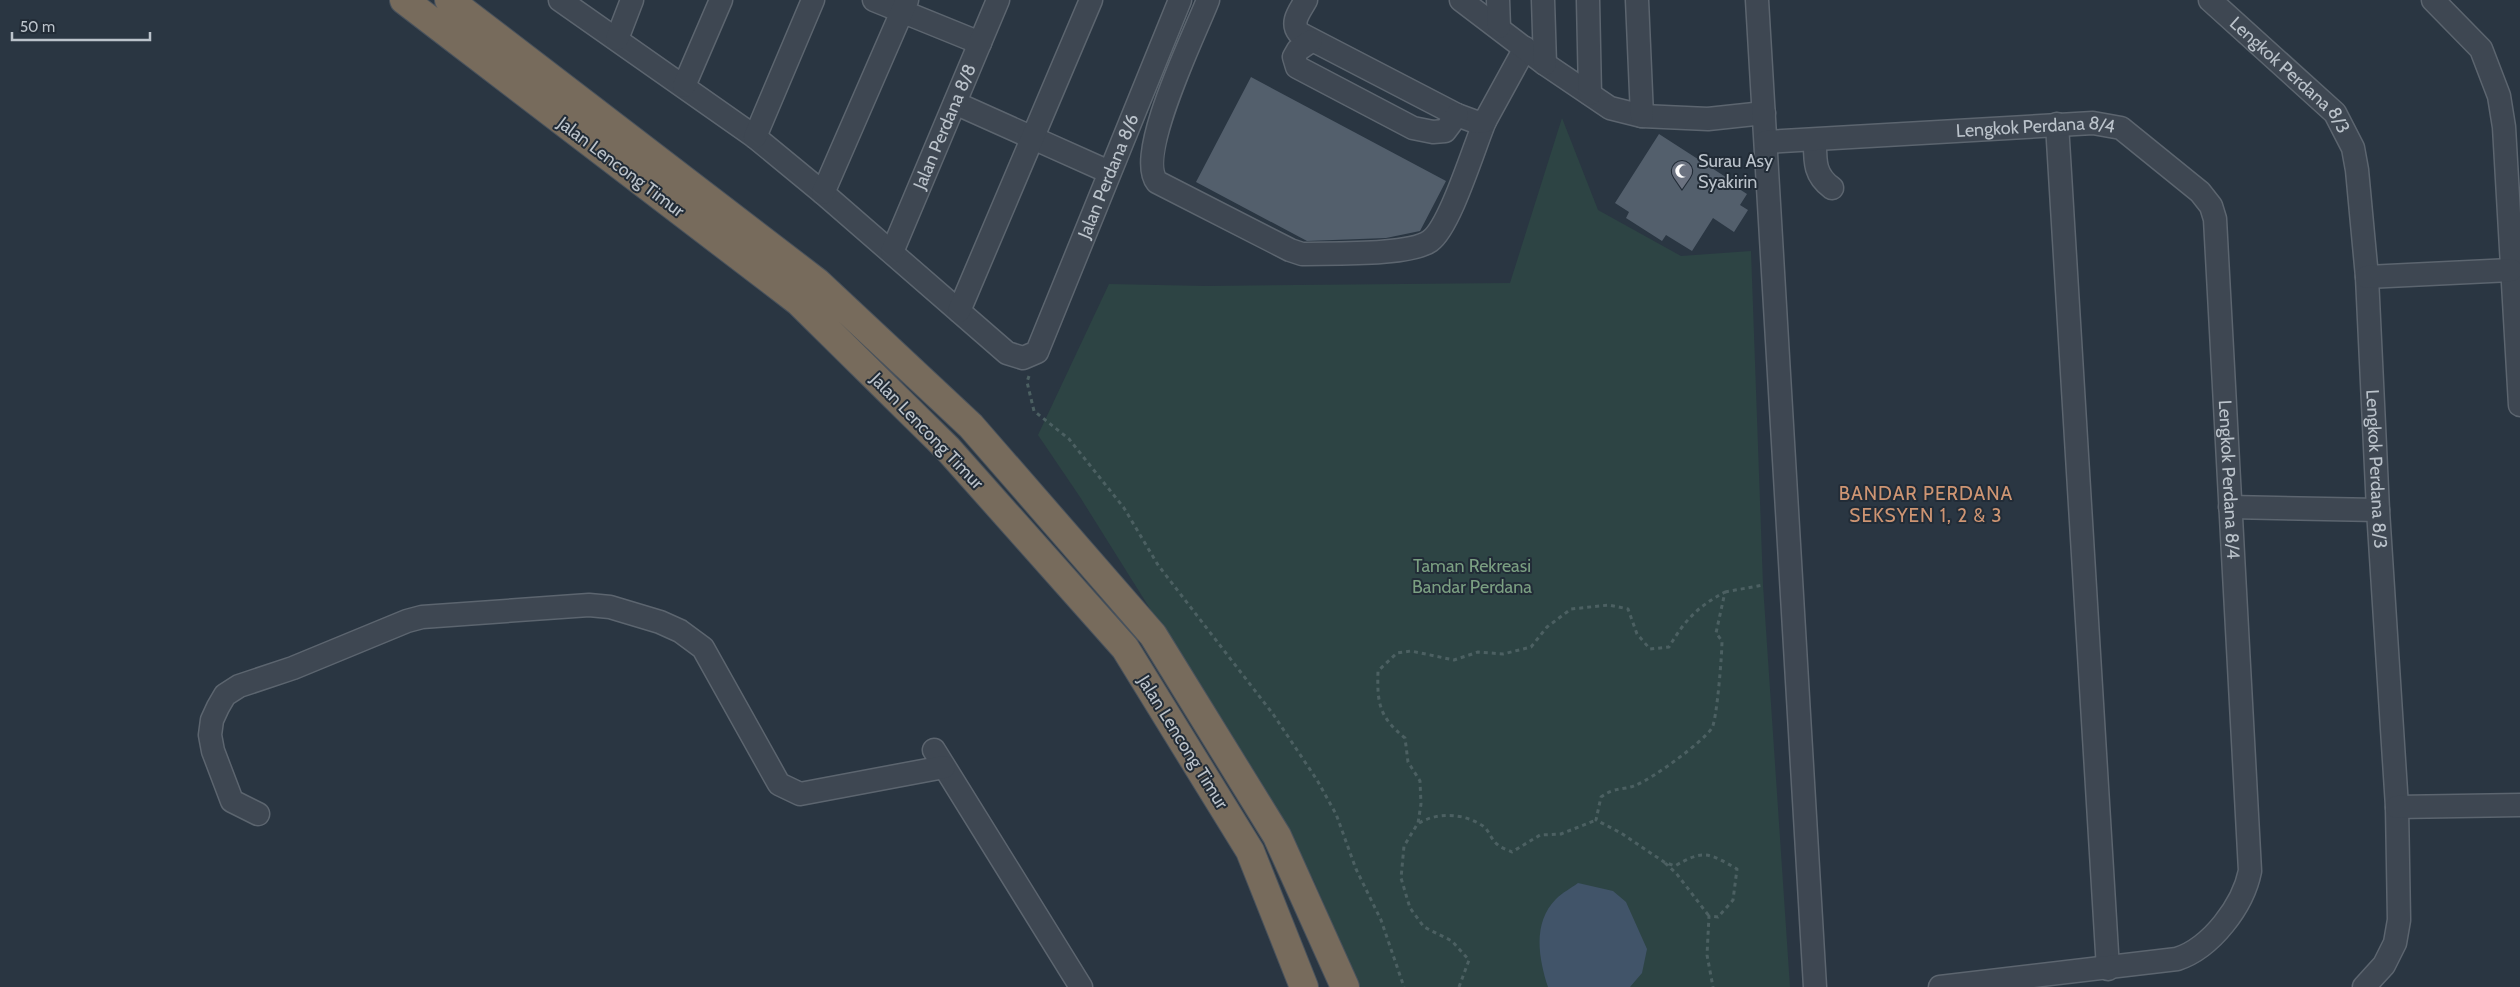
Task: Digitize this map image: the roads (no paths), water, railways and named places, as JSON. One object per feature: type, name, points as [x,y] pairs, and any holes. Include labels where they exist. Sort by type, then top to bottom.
[{"type":"highway","name":"Jalan Lencong Timur","points":[[404,0],[799,302],[948,449],[1125,648],[1250,851],[1304,987]]},
{"type":"highway","name":"Jalan Lencong Timur","points":[[453,2],[818,282],[970,426],[1153,636],[1277,836],[1345,987]]},
{"type":"street","points":[[560,0],[755,137],[824,193],[959,311],[1091,0]]},
{"type":"street","points":[[616,39],[632,0]]},
{"type":"street","points":[[684,86],[721,0]]},
{"type":"street","points":[[755,137],[813,0]]},
{"type":"street","points":[[874,0],[904,6],[980,43]]},
{"type":"street","name":"Jalan Perdana 8/8","points":[[892,252],[998,0]]},
{"type":"street","name":"Jalan Perdana 8/6","points":[[959,311],[1007,353],[1023,358],[1037,352],[1180,0]]},
{"type":"street","points":[[1208,0],[1160,119],[1152,152],[1152,175],[1157,182],[1290,250],[1302,254],[1396,250],[1417,247],[1430,241],[1444,223],[1485,121],[1525,48]]},
{"type":"street","points":[[1306,0],[1294,21],[1294,28],[1299,34],[1457,116],[1476,122],[1485,121]]},
{"type":"street","points":[[1461,0],[1545,64],[1610,108],[1642,116],[1708,119],[1764,113]]},
{"type":"street","points":[[1498,0],[1498,28]]},
{"type":"street","points":[[1543,0],[1545,64]]},
{"type":"street","points":[[1588,0],[1590,94]]},
{"type":"street","points":[[1637,0],[1642,116]]},
{"type":"street","points":[[1758,0],[1815,987]]},
{"type":"street","name":"Lengkok Perdana 8/3","points":[[2210,0],[2335,113],[2353,148],[2357,170],[2367,277],[2378,510],[2397,807],[2400,920],[2395,943],[2384,965],[2364,987]]},
{"type":"street","points":[[2433,0],[2481,49],[2499,96],[2504,127],[2520,405]]},
{"type":"street","points":[[824,193],[904,6]]},
{"type":"street","points":[[1311,41],[1298,50],[1294,57],[1297,67],[1413,128],[1433,132],[1445,131],[1457,116]]},
{"type":"street","points":[[955,103],[1033,140],[1109,172]]},
{"type":"street","name":"Lengkok Perdana 8/4","points":[[1766,142],[2093,123],[2121,128],[2200,192],[2211,206],[2215,219],[2250,871],[2246,888],[2239,903],[2204,944],[2191,954],[2177,959],[2108,969],[1940,987]]},
{"type":"street","points":[[2057,124],[2108,969]]},
{"type":"street","points":[[1815,140],[1814,166],[1819,176],[1832,188]]},
{"type":"street","points":[[2367,277],[2511,270]]},
{"type":"street","points":[[2230,507],[2378,510]]},
{"type":"street","points":[[258,814],[232,801],[212,750],[210,735],[212,720],[226,695],[239,686],[293,668],[407,621],[434,615],[589,605],[625,611],[660,622],[680,631],[703,648],[780,784],[800,794],[939,759],[1081,987]]},
{"type":"street","points":[[2397,807],[2520,805]]},
{"type":"water","points":[[1578,883],[1613,891],[1626,902],[1647,949],[1642,973],[1630,987],[1548,987],[1540,953],[1543,919],[1556,899]]},
{"type":"place","name":"Surau Asy Syakirin","points":[[1682,190]]},
{"type":"district","name":"BANDAR PERDANA SEKSYEN 1, 2 & 3","points":[[1926,504]]},
{"type":"park label","name":"Taman Rekreasi Bandar Perdana","points":[[1472,576]]}]
